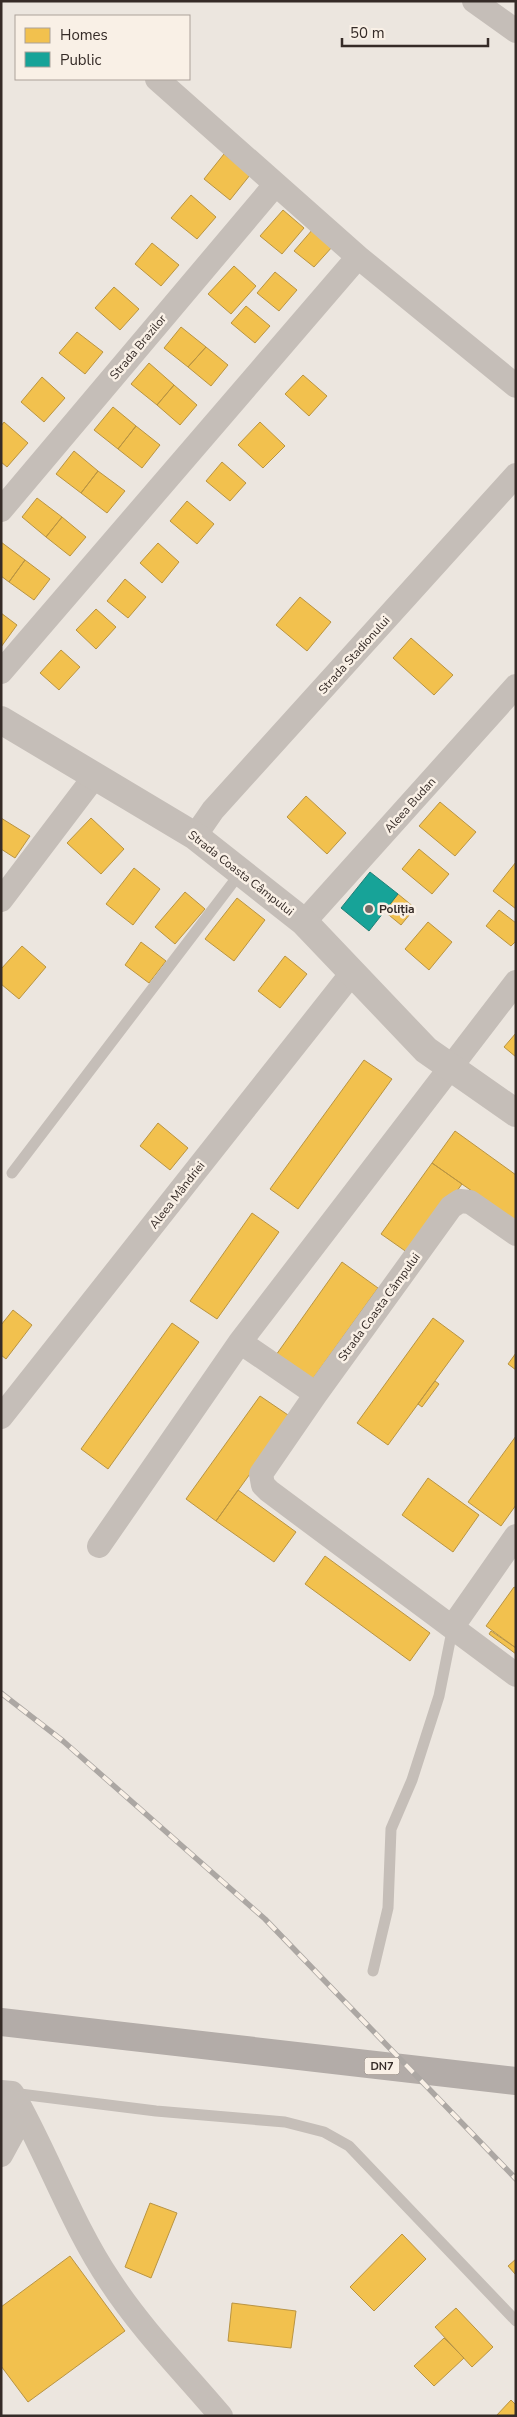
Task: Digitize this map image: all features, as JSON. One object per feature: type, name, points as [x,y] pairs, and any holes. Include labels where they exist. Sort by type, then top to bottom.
[{"type":"main road","name":"DN7","points":[[1,2022],[249,2052],[516,2081]]},
{"type":"street","points":[[474,1],[516,31]]},
{"type":"street","points":[[158,80],[358,257],[516,386]]},
{"type":"street","name":"Strada Brazilor","points":[[1,510],[275,185]]},
{"type":"street","points":[[1,672],[358,257]]},
{"type":"street","name":"Strada Stadionului","points":[[195,836],[213,810],[516,475]]},
{"type":"street","name":"Aleea Budan","points":[[304,922],[516,686]]},
{"type":"street","name":"Strada Coasta Câmpului","points":[[1,720],[195,836],[304,922],[426,1050],[516,1113]]},
{"type":"street","points":[[1,900],[95,776]]},
{"type":"street","name":"Aleea Mândriei","points":[[1,1417],[352,973]]},
{"type":"street","points":[[99,1546],[240,1342],[516,982]]},
{"type":"street","name":"Strada Coasta Câmpului","points":[[316,1394],[452,1207],[460,1201],[470,1202],[516,1234]]},
{"type":"street","points":[[240,1342],[316,1394],[261,1474],[264,1485],[269,1491],[453,1626],[516,1675]]},
{"type":"street","points":[[453,1626],[516,1536]]},
{"type":"street","points":[[1,2155],[13,2133],[7,2092]]},
{"type":"street","points":[[7,2092],[109,2280],[151,2338],[212,2413]]},
{"type":"lane","points":[[12,1173],[241,872]]},
{"type":"lane","points":[[374,1971],[388,1908],[391,1829],[412,1780],[439,1696],[453,1626]]},
{"type":"lane","points":[[7,2092],[166,2112],[286,2122],[324,2132],[349,2146],[516,2321]]},
{"type":"building: Homes","points":[[224,154],[250,175],[230,200],[204,179]]},
{"type":"building: Homes","points":[[191,195],[216,217],[197,239],[171,218]]},
{"type":"building: Homes","points":[[283,210],[304,228],[282,254],[260,236]]},
{"type":"building: Homes","points":[[313,229],[333,246],[314,267],[294,251]]},
{"type":"building: Homes","points":[[152,243],[179,265],[161,286],[135,264]]},
{"type":"building: Homes","points":[[234,266],[256,286],[231,314],[208,294]]},
{"type":"building: Homes","points":[[275,272],[297,290],[279,311],[257,293]]},
{"type":"building: Homes","points":[[114,287],[139,309],[120,330],[95,308]]},
{"type":"building: Homes","points":[[246,306],[270,326],[255,343],[231,323]]},
{"type":"building: Homes","points":[[181,327],[206,347],[188,367],[164,348]]},
{"type":"building: Homes","points":[[77,332],[103,352],[85,374],[59,353]]},
{"type":"building: Homes","points":[[206,347],[228,365],[211,386],[188,367]]},
{"type":"building: Homes","points":[[149,363],[174,385],[157,405],[131,384]]},
{"type":"building: Homes","points":[[303,375],[327,396],[309,416],[285,394]]},
{"type":"building: Homes","points":[[42,377],[65,398],[44,422],[21,402]]},
{"type":"building: Homes","points":[[174,385],[197,405],[180,425],[157,405]]},
{"type":"building: Homes","points":[[113,407],[136,426],[118,449],[94,430]]},
{"type":"building: Homes","points":[[4,422],[28,443],[7,467],[1,462],[1,426]]},
{"type":"building: Homes","points":[[260,422],[285,446],[263,468],[238,445]]},
{"type":"building: Homes","points":[[136,426],[160,445],[142,468],[118,449]]},
{"type":"building: Homes","points":[[74,451],[98,471],[81,493],[56,474]]},
{"type":"building: Homes","points":[[222,462],[246,483],[230,501],[206,481]]},
{"type":"building: Homes","points":[[98,471],[125,491],[107,513],[81,493]]},
{"type":"building: Homes","points":[[37,498],[62,517],[46,537],[22,517]]},
{"type":"building: Homes","points":[[187,501],[214,524],[197,544],[170,521]]},
{"type":"building: Homes","points":[[62,517],[86,537],[70,556],[46,537]]},
{"type":"building: Homes","points":[[1,542],[25,560],[9,582],[1,576]]},
{"type":"building: Homes","points":[[158,543],[179,562],[162,583],[140,563]]},
{"type":"building: Homes","points":[[25,560],[50,579],[34,600],[9,582]]},
{"type":"building: Homes","points":[[125,579],[146,597],[128,618],[107,601]]},
{"type":"building: Homes","points":[[300,597],[331,622],[307,651],[276,625]]},
{"type":"building: Homes","points":[[96,609],[116,627],[96,649],[76,630]]},
{"type":"building: Homes","points":[[1,613],[17,625],[1,647]]},
{"type":"building: Homes","points":[[411,638],[453,675],[434,695],[393,658]]},
{"type":"building: Homes","points":[[61,650],[80,667],[59,690],[40,673]]},
{"type":"building: Homes","points":[[306,796],[346,833],[327,854],[287,817]]},
{"type":"building: Homes","points":[[440,802],[476,832],[455,856],[419,826]]},
{"type":"building: Homes","points":[[1,818],[30,836],[15,858],[1,849]]},
{"type":"building: Homes","points":[[91,818],[124,849],[101,874],[67,843]]},
{"type":"building: Homes","points":[[419,849],[449,874],[432,894],[402,869]]},
{"type":"building: Homes","points":[[516,862],[516,909],[493,891]]},
{"type":"building: Homes","points":[[134,868],[160,889],[133,925],[106,904]]},
{"type":"building: Homes","points":[[185,892],[205,909],[175,944],[155,927]]},
{"type":"building: Homes","points":[[398,894],[415,908],[401,925],[384,911]]},
{"type":"building: Homes","points":[[237,898],[265,920],[234,961],[205,939]]},
{"type":"building: Homes","points":[[499,910],[516,923],[516,941],[511,946],[486,926]]},
{"type":"building: Homes","points":[[428,922],[452,942],[429,970],[405,949]]},
{"type":"building: Homes","points":[[141,942],[166,961],[149,983],[125,965]]},
{"type":"building: Homes","points":[[22,946],[46,967],[19,999],[1,984],[1,969]]},
{"type":"building: Homes","points":[[285,956],[307,974],[280,1008],[258,991]]},
{"type":"building: Homes","points":[[516,1033],[516,1057],[504,1047]]},
{"type":"building: Homes","points":[[364,1060],[392,1079],[298,1209],[270,1189]]},
{"type":"building: Homes","points":[[158,1123],[188,1148],[170,1170],[140,1146]]},
{"type":"building: Homes","points":[[455,1131],[516,1175],[516,1222],[432,1163]]},
{"type":"building: Homes","points":[[432,1163],[462,1184],[411,1255],[381,1234]]},
{"type":"building: Homes","points":[[252,1213],[279,1232],[217,1319],[190,1301]]},
{"type":"building: Homes","points":[[342,1262],[378,1288],[312,1380],[276,1355]]},
{"type":"building: Homes","points":[[13,1310],[32,1325],[6,1359],[1,1355],[1,1325]]},
{"type":"building: Homes","points":[[433,1318],[464,1341],[388,1445],[357,1423]]},
{"type":"building: Homes","points":[[172,1323],[199,1342],[108,1469],[81,1449]]},
{"type":"building: Homes","points":[[516,1353],[516,1370],[508,1364]]},
{"type":"building: Homes","points":[[435,1381],[439,1384],[422,1407],[418,1404]]},
{"type":"building: Homes","points":[[260,1396],[291,1417],[216,1521],[186,1499]]},
{"type":"building: Homes","points":[[516,1436],[516,1505],[501,1526],[468,1502]]},
{"type":"building: Homes","points":[[428,1478],[479,1515],[453,1552],[402,1515]]},
{"type":"building: Homes","points":[[238,1490],[296,1532],[274,1562],[216,1521]]},
{"type":"building: Homes","points":[[325,1556],[430,1633],[410,1661],[305,1584]]},
{"type":"building: Homes","points":[[514,1587],[516,1588],[516,1648],[486,1626]]},
{"type":"building: Homes","points":[[491,1631],[516,1648],[516,1654],[489,1634]]},
{"type":"building: Homes","points":[[150,2203],[177,2213],[151,2278],[125,2267]]},
{"type":"building: Homes","points":[[402,2234],[426,2259],[374,2311],[350,2287]]},
{"type":"building: Homes","points":[[70,2256],[125,2331],[28,2402],[1,2366],[1,2307]]},
{"type":"building: Homes","points":[[516,2259],[516,2275],[508,2266]]},
{"type":"building: Homes","points":[[232,2303],[296,2311],[291,2348],[228,2341]]},
{"type":"building: Homes","points":[[456,2308],[493,2347],[472,2367],[435,2327]]},
{"type":"building: Homes","points":[[444,2338],[464,2358],[434,2386],[414,2366]]},
{"type":"building: Homes","points":[[511,2400],[516,2405],[516,2416],[496,2416]]},
{"type":"building: Public","points":[[370,872],[398,894],[369,931],[341,908]]},
{"type":"railway","points":[[1,1693],[63,1741],[265,1919],[516,2179]]},
{"type":"place","name":"Poliția","points":[[369,909]]}]
